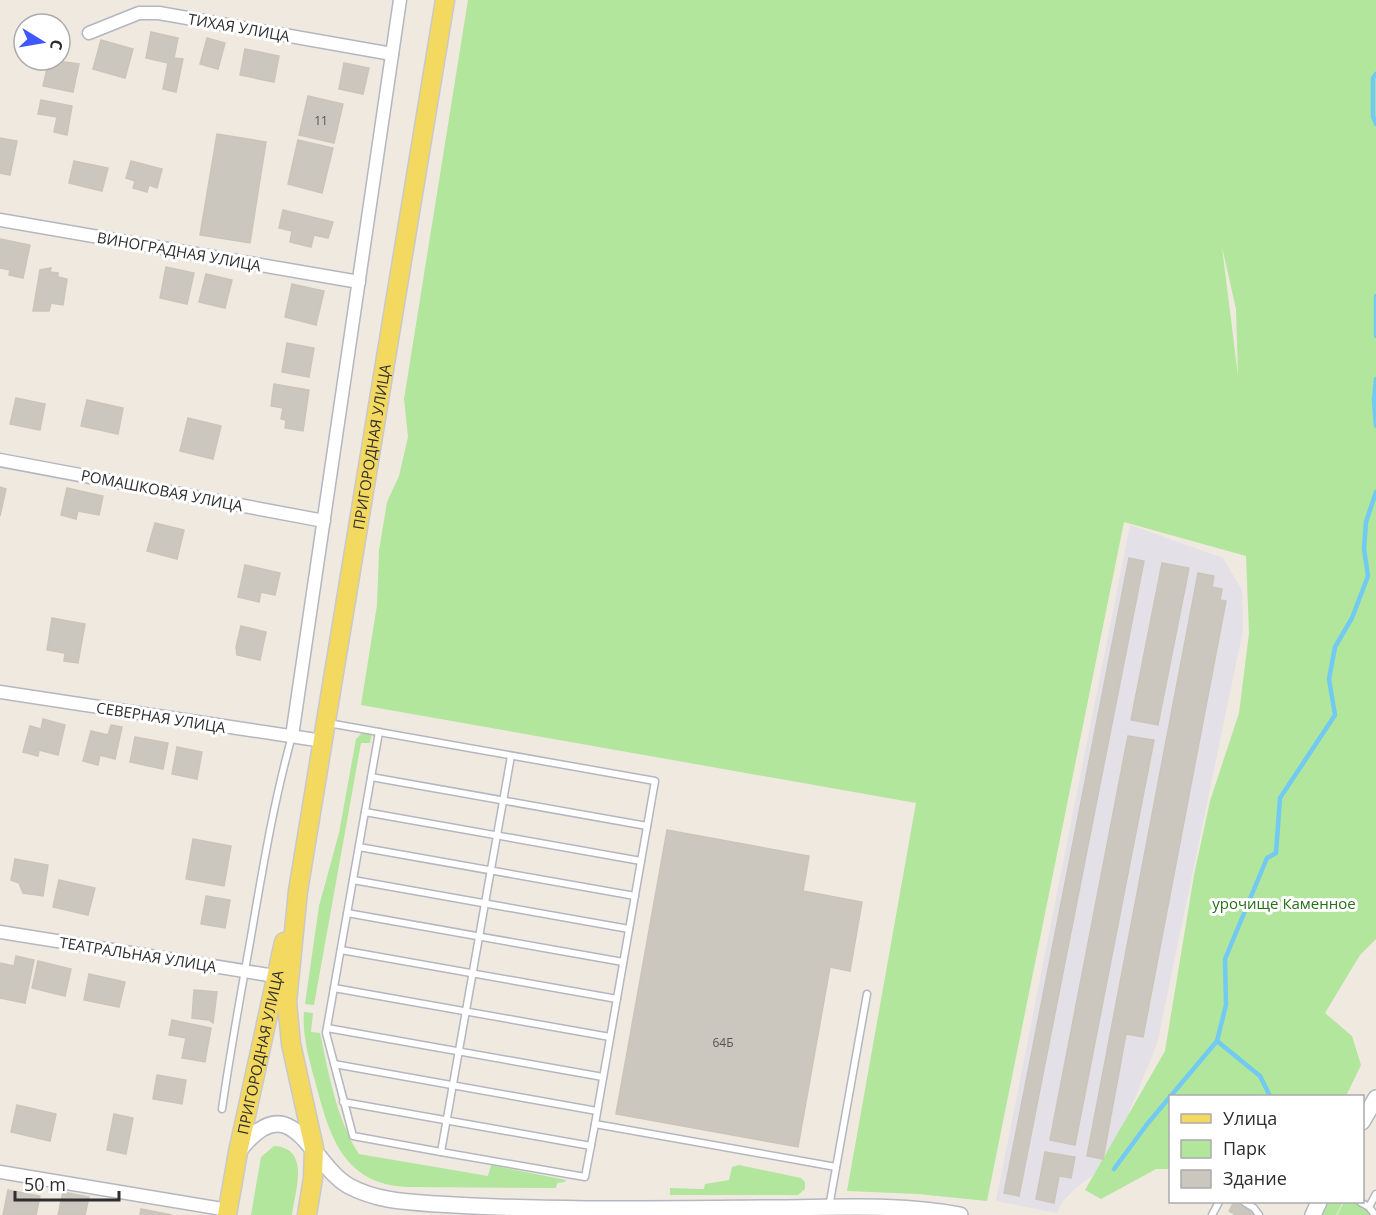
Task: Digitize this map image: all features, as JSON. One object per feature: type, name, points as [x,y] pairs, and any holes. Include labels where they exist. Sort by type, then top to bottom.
[{"type":"main road","name":"ПРИГОРОДНАЯ УЛИЦА","points":[[307,1215],[313,1178],[314,1148],[291,1044],[287,1002],[298,891],[446,0]]},
{"type":"main road","name":"ПРИГОРОДНАЯ УЛИЦА","points":[[228,1212],[238,1152],[275,976],[298,891]]},
{"type":"street","points":[[292,736],[400,0]]},
{"type":"street","name":"ТИХАЯ УЛИЦА","points":[[89,33],[139,13],[159,12],[392,54]]},
{"type":"street","name":"ВИНОГРАДНАЯ УЛИЦА","points":[[0,220],[359,282]]},
{"type":"street","name":"РОМАШКОВАЯ УЛИЦА","points":[[0,460],[324,521]]},
{"type":"street","name":"СЕВЕРНАЯ УЛИЦА","points":[[0,692],[323,741]]},
{"type":"street","name":"ТЕАТРАЛЬНАЯ УЛИЦА","points":[[0,932],[275,976]]},
{"type":"street","points":[[1364,1119],[1376,1098]]},
{"type":"street","points":[[238,1152],[248,1139],[276,1124],[290,1127],[303,1135],[346,1184],[370,1196],[395,1201],[517,1209],[703,1212],[829,1208],[960,1215]]},
{"type":"street","points":[[0,1172],[228,1212]]},
{"type":"street","points":[[461,1215],[517,1209]]},
{"type":"lane","points":[[326,723],[379,732],[511,756],[656,781],[585,1177],[353,1136],[327,1028],[379,732]]},
{"type":"lane","points":[[222,1108],[232,1038],[281,775],[292,736]]},
{"type":"lane","points":[[441,1152],[511,756]]},
{"type":"lane","points":[[371,777],[647,826]]},
{"type":"lane","points":[[365,812],[641,861]]},
{"type":"lane","points":[[359,847],[635,896]]},
{"type":"lane","points":[[353,880],[629,929]]},
{"type":"lane","points":[[347,914],[623,962]]},
{"type":"lane","points":[[340,950],[617,999]]},
{"type":"lane","points":[[334,988],[610,1037]]},
{"type":"lane","points":[[829,1208],[867,994]]},
{"type":"lane","points":[[327,1028],[603,1077]]},
{"type":"lane","points":[[334,1064],[597,1111]]},
{"type":"lane","points":[[343,1102],[591,1146]]},
{"type":"lane","points":[[595,1124],[837,1167]]},
{"type":"lane","points":[[1369,1207],[1376,1194]]},
{"type":"lane","points":[[1246,1203],[1254,1208],[1259,1215]]},
{"type":"lane","points":[[1362,1203],[1369,1207],[1375,1215]]},
{"type":"shaded area","points":[[1130,525],[1223,558],[1242,590],[1243,630],[1157,1044],[1108,1164],[1077,1187],[1063,1201],[1057,1213],[996,1201]]},
{"type":"green space","name":"урочище Каменное","points":[[468,0],[1376,0],[1376,939],[1360,955],[1325,1013],[1352,1036],[1361,1065],[1346,1095],[1169,1095],[1169,1169],[1156,1169],[1101,1199],[1085,1190],[1165,1051],[1194,875],[1210,801],[1239,713],[1249,633],[1246,556],[1124,522],[987,1201],[918,1194],[847,1191],[916,803],[361,705],[377,605],[379,551],[387,502],[399,476],[408,437],[404,399]],"holes":[[[1222,247],[1236,309],[1238,376]]]},
{"type":"green space","points":[[363,732],[372,733],[370,743],[361,743],[314,1005],[305,1004],[319,906],[339,833],[356,739]]},
{"type":"green space","points":[[304,1012],[313,1013],[311,1032],[320,1033],[339,1111],[359,1154],[488,1176],[491,1165],[566,1180],[565,1182],[557,1183],[556,1188],[407,1187],[385,1184],[367,1177],[342,1153],[326,1120],[306,1047]]},
{"type":"green space","points":[[274,1146],[286,1149],[293,1154],[297,1162],[297,1183],[292,1215],[251,1215],[261,1157]]},
{"type":"green space","points":[[739,1165],[801,1178],[805,1182],[805,1189],[798,1195],[670,1195],[670,1188],[704,1189],[705,1184],[729,1180],[732,1167]]},
{"type":"green space","points":[[1364,1200],[1376,1215],[1337,1215],[1343,1203],[1364,1203]]},
{"type":"green space","points":[[1326,1203],[1342,1203],[1336,1215],[1320,1215]]},
{"type":"building","points":[[151,32],[178,38],[174,58],[183,59],[176,92],[163,89],[168,63],[146,58]]},
{"type":"building","points":[[207,38],[225,43],[218,69],[200,64]]},
{"type":"building","points":[[101,40],[133,49],[125,78],[93,69]]},
{"type":"building","points":[[245,49],[279,56],[274,82],[240,75]]},
{"type":"building","points":[[72,63],[79,64],[73,92],[43,86],[46,72],[72,72]]},
{"type":"building","points":[[344,63],[369,68],[363,94],[339,89]]},
{"type":"building","points":[[308,96],[343,104],[334,143],[299,135]]},
{"type":"building","points":[[41,100],[72,106],[67,135],[54,132],[57,117],[38,114]]},
{"type":"building","points":[[217,134],[266,142],[250,243],[200,235]]},
{"type":"building","points":[[0,138],[17,141],[10,175],[0,173]]},
{"type":"building","points":[[298,140],[333,148],[322,193],[288,184]]},
{"type":"building","points":[[74,161],[108,168],[102,191],[69,183]]},
{"type":"building","points":[[131,161],[162,169],[157,188],[149,185],[147,192],[133,188],[135,181],[126,178]]},
{"type":"building","points":[[283,210],[333,222],[328,238],[314,235],[311,247],[290,242],[292,231],[279,228]]},
{"type":"building","points":[[0,239],[30,245],[23,278],[9,275],[10,270],[0,268]]},
{"type":"building","points":[[166,267],[194,273],[187,304],[160,298]]},
{"type":"building","points":[[51,268],[50,272],[58,273],[58,277],[67,279],[63,305],[51,303],[49,311],[33,311],[40,270]]},
{"type":"building","points":[[206,274],[232,280],[225,308],[199,302]]},
{"type":"building","points":[[292,284],[324,291],[316,325],[285,317]]},
{"type":"building","points":[[287,343],[314,348],[309,377],[282,372]]},
{"type":"building","points":[[274,384],[309,390],[303,431],[285,428],[286,420],[281,419],[283,408],[271,406]]},
{"type":"building","points":[[16,398],[45,404],[40,430],[10,424]]},
{"type":"building","points":[[87,400],[123,408],[118,434],[81,426]]},
{"type":"building","points":[[188,418],[221,426],[213,459],[180,451]]},
{"type":"building","points":[[0,487],[6,489],[0,516]]},
{"type":"building","points":[[67,488],[103,496],[99,515],[78,511],[76,519],[61,515]]},
{"type":"building","points":[[155,523],[184,530],[177,559],[147,551]]},
{"type":"building","points":[[1129,558],[1144,561],[1019,1196],[1004,1193]]},
{"type":"building","points":[[1162,563],[1189,568],[1158,725],[1131,720]]},
{"type":"building","points":[[245,565],[280,573],[275,595],[261,592],[259,602],[238,597]]},
{"type":"building","points":[[1198,573],[1214,576],[1212,587],[1222,589],[1220,600],[1226,601],[1143,1037],[1126,1034],[1103,1159],[1087,1156]]},
{"type":"building","points":[[52,618],[85,624],[78,663],[64,661],[65,653],[47,650]]},
{"type":"building","points":[[241,626],[266,632],[260,660],[237,655],[236,647]]},
{"type":"building","points":[[43,719],[65,725],[58,755],[39,750],[38,756],[23,752],[30,726],[41,729]]},
{"type":"building","points":[[111,725],[122,727],[115,759],[100,755],[98,765],[83,761],[91,731],[108,735]]},
{"type":"building","points":[[1128,736],[1154,740],[1075,1145],[1050,1140]]},
{"type":"building","points":[[135,737],[168,743],[163,769],[130,762]]},
{"type":"building","points":[[177,747],[202,752],[197,779],[172,774]]},
{"type":"building","points":[[667,830],[809,856],[803,891],[862,902],[850,971],[830,967],[798,1147],[616,1114]]},
{"type":"building","points":[[193,839],[231,846],[224,886],[186,879]]},
{"type":"building","points":[[15,859],[48,865],[43,896],[23,893],[19,883],[11,880]]},
{"type":"building","points":[[59,880],[95,888],[88,915],[53,907]]},
{"type":"building","points":[[206,896],[230,900],[225,928],[201,924]]},
{"type":"building","points":[[16,956],[34,960],[25,1003],[0,998],[0,963],[14,966]]},
{"type":"building","points":[[38,961],[71,969],[65,996],[32,988]]},
{"type":"building","points":[[89,974],[125,982],[119,1007],[84,1000]]},
{"type":"building","points":[[194,990],[217,992],[213,1023],[209,1020],[192,1018]]},
{"type":"building","points":[[172,1020],[211,1028],[205,1062],[182,1058],[186,1038],[169,1035]]},
{"type":"building","points":[[157,1075],[186,1080],[182,1104],[153,1099]]},
{"type":"building","points":[[17,1105],[56,1114],[50,1141],[11,1132]]},
{"type":"building","points":[[114,1114],[133,1118],[126,1154],[107,1150]]},
{"type":"building","points":[[1045,1152],[1075,1157],[1071,1178],[1059,1176],[1054,1203],[1036,1199]]},
{"type":"building","points":[[8,1190],[40,1196],[36,1215],[3,1215]]},
{"type":"building","points":[[63,1192],[89,1197],[85,1215],[58,1215]]},
{"type":"building","points":[[1233,1203],[1236,1203],[1254,1211],[1252,1215],[1236,1215],[1229,1211]]},
{"type":"building","points":[[141,1209],[172,1215],[140,1215]]},
{"type":"waterway","points":[[1376,74],[1373,78],[1373,116],[1376,124]]},
{"type":"waterway","points":[[1376,296],[1376,336]]},
{"type":"waterway","points":[[1376,379],[1374,400],[1376,426]]},
{"type":"waterway","points":[[1172,1095],[1217,1041],[1226,1005],[1225,959],[1267,858],[1276,853],[1280,798],[1335,715],[1329,679],[1335,647],[1352,618],[1368,576],[1364,549],[1366,522],[1376,492]]},
{"type":"waterway","points":[[1217,1041],[1260,1076],[1270,1095]]},
{"type":"waterway","points":[[1114,1169],[1169,1098]]}]
